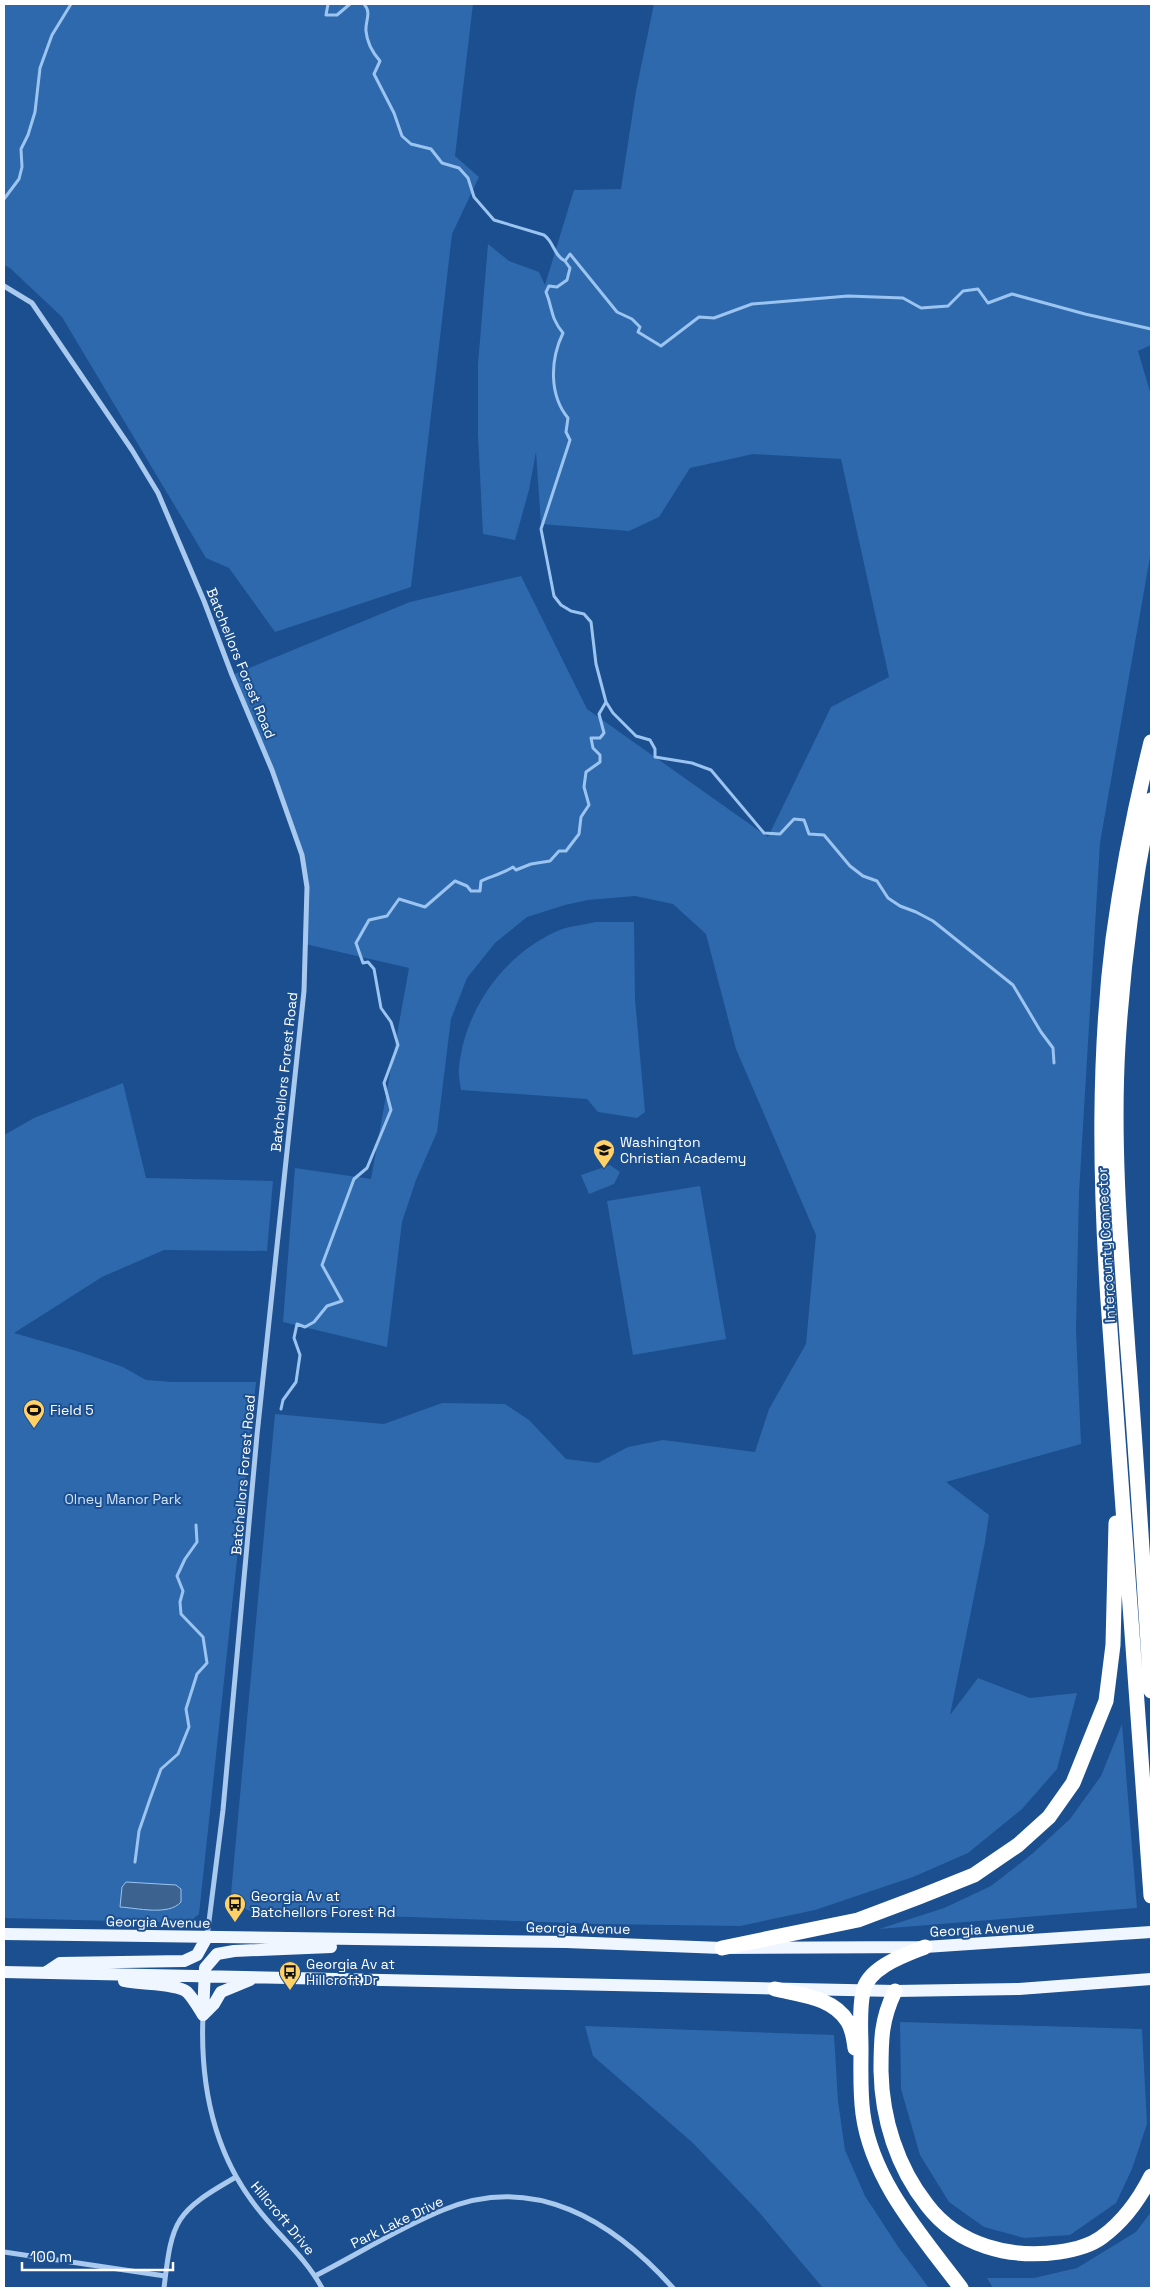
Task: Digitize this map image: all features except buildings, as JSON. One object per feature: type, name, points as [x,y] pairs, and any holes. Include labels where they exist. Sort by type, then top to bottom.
[{"type":"highway","points":[[1151,742],[1135,810],[1113,940],[1106,1018],[1102,1108],[1102,1212],[1151,1896]]},
{"type":"highway","name":"Intercounty Connector","points":[[1151,800],[1125,959],[1118,1045],[1116,1134],[1119,1224],[1151,1691]]},
{"type":"highway","points":[[722,1948],[858,1920],[928,1894],[974,1875],[1018,1845],[1049,1817],[1073,1783],[1106,1701],[1114,1645],[1116,1534],[1120,1459]]},
{"type":"highway","points":[[925,1947],[893,1960],[876,1971],[863,1990],[861,2074],[863,2115],[873,2153],[888,2186],[961,2288]]},
{"type":"highway","points":[[775,1989],[824,2001],[841,2014],[848,2023],[861,2074]]},
{"type":"highway","points":[[895,1991],[886,2009],[880,2034],[882,2087],[890,2133],[909,2178],[928,2206],[951,2228],[978,2244],[1008,2254],[1042,2255],[1074,2250],[1100,2238],[1123,2218],[1140,2198],[1151,2176]]},
{"type":"main road","name":"Georgia Avenue","points":[[4,1934],[566,1942],[722,1948],[925,1947],[1115,1936],[1151,1932]]},
{"type":"main road","points":[[45,1973],[60,1963],[184,1961],[197,1954],[207,1938]]},
{"type":"main road","points":[[203,2014],[206,1968],[212,1957],[224,1952],[322,1948],[393,1941]]},
{"type":"main road","points":[[4,1972],[895,1991],[1019,1989],[1151,1979]]},
{"type":"main road","points":[[103,1974],[149,1985],[180,1987],[190,1995],[203,2014]]},
{"type":"main road","points":[[203,2014],[214,2004],[221,1992],[236,1984],[257,1977]]},
{"type":"street","name":"Batchellors Forest Road","points":[[4,286],[32,303],[132,450],[158,493],[198,584],[234,680],[272,770],[302,855],[308,887],[303,1000],[257,1435],[223,1810],[207,1938]]},
{"type":"street","name":"Hillcroft Drive","points":[[203,2014],[202,2042],[208,2102],[215,2129],[236,2178],[258,2209],[302,2257],[322,2288]]},
{"type":"street","points":[[164,2288],[173,2232],[177,2222],[186,2210],[200,2199],[236,2178]]},
{"type":"street","name":"Park Lake Drive","points":[[315,2276],[443,2210],[487,2198],[510,2197],[555,2203],[593,2220],[629,2245],[673,2288]]},
{"type":"street","points":[[4,2252],[166,2276]]},
{"type":"green space","points":[[4,4],[473,4],[455,156],[479,177],[452,234],[411,587],[275,632],[229,568],[206,558],[62,317],[10,268],[4,265]]},
{"type":"green space","points":[[654,4],[1151,4],[1151,345],[1138,351],[1151,395],[1151,551],[1100,843],[1079,1193],[1076,1330],[1081,1444],[946,1482],[989,1515],[950,1715],[978,1678],[1030,1698],[1077,1693],[1057,1769],[1022,1809],[968,1853],[913,1877],[815,1910],[740,1926],[597,1924],[250,1911],[234,1904],[231,1894],[275,1414],[384,1424],[442,1403],[505,1404],[529,1420],[566,1459],[598,1463],[628,1447],[663,1440],[755,1452],[769,1409],[806,1344],[816,1235],[736,1049],[706,934],[673,904],[635,896],[588,900],[527,917],[495,943],[467,978],[451,1019],[437,1132],[416,1180],[402,1222],[387,1347],[283,1322],[295,1168],[371,1179],[409,968],[305,944],[307,911],[302,855],[272,770],[232,675],[410,602],[521,576],[587,709],[768,837],[831,707],[889,677],[841,459],[753,454],[690,468],[659,517],[629,531],[541,524],[536,452],[529,490],[515,540],[483,534],[478,435],[478,364],[488,244],[509,261],[539,272],[545,285],[574,190],[621,189],[636,91]]},
{"type":"green space","points":[[596,922],[634,922],[635,999],[645,1112],[637,1118],[598,1112],[587,1099],[461,1090],[459,1070],[469,1025],[478,1006],[503,970],[536,942],[555,932]]},
{"type":"green space","name":"Olney Manor Park","points":[[123,1083],[146,1178],[273,1181],[267,1251],[164,1250],[102,1277],[14,1333],[80,1352],[123,1367],[146,1380],[172,1382],[256,1382],[199,1914],[188,1923],[4,1918],[4,1135],[34,1118]]},
{"type":"green space","points":[[610,1165],[620,1172],[614,1184],[589,1194],[581,1175]]},
{"type":"green space","points":[[700,1186],[726,1339],[633,1355],[607,1201]]},
{"type":"green space","points":[[1122,1724],[1137,1908],[879,1929],[944,1908],[991,1886],[1032,1854],[1070,1819],[1101,1776]]},
{"type":"green space","points":[[900,2022],[1142,2029],[1147,2124],[1132,2169],[1116,2203],[1070,2235],[1024,2238],[984,2227],[949,2202],[920,2155],[901,2089]]},
{"type":"green space","points":[[585,2026],[834,2035],[838,2101],[845,2150],[865,2196],[899,2248],[929,2288],[823,2288],[758,2211],[693,2143],[593,2056]]},
{"type":"green space","points":[[1151,2212],[1151,2288],[993,2288],[987,2278],[1034,2278],[1077,2268],[1136,2232]]},
{"type":"shaded area","points":[[126,1882],[176,1885],[181,1889],[181,1902],[169,1909],[161,1910],[120,1907],[122,1887]]},
{"type":"waterway","points":[[4,199],[19,179],[22,167],[21,149],[28,135],[35,112],[40,68],[52,35],[71,4]]},
{"type":"waterway","points":[[328,4],[326,15],[337,15],[350,4]]},
{"type":"waterway","points":[[364,4],[368,11],[366,27],[368,40],[380,61],[374,74],[394,113],[402,136],[411,144],[431,149],[442,163],[459,168],[468,178],[474,197],[494,220],[544,235],[550,241],[558,256],[565,261],[570,254],[617,312],[632,319],[640,327],[638,332],[661,346],[699,317],[714,318],[752,304],[848,296],[903,298],[921,308],[948,306],[963,291],[978,289],[988,303],[1012,294],[1085,314],[1151,329]]},
{"type":"waterway","points":[[565,261],[570,268],[567,280],[557,287],[549,286],[546,292],[554,317],[563,333],[556,354],[554,377],[557,399],[568,418],[566,432],[570,440],[541,529],[554,596],[561,605],[571,611],[584,614],[591,622],[596,664],[606,702],[613,713],[636,736],[650,740],[655,749],[655,757],[692,763],[711,770],[764,833],[780,834],[794,819],[804,820],[809,834],[824,835],[850,866],[863,876],[877,881],[888,898],[900,906],[933,921],[1013,985],[1041,1032],[1053,1048],[1054,1063]]},
{"type":"waterway","points":[[281,1409],[283,1400],[296,1382],[300,1355],[294,1338],[297,1324],[305,1327],[314,1322],[327,1306],[342,1301],[322,1265],[354,1179],[367,1168],[391,1110],[384,1083],[398,1045],[391,1022],[381,1008],[374,969],[368,962],[363,963],[356,943],[369,920],[387,916],[399,899],[425,907],[455,881],[467,886],[471,891],[480,891],[481,881],[513,867],[516,870],[531,864],[550,861],[559,851],[566,851],[579,834],[581,817],[589,805],[584,787],[586,772],[600,762],[600,755],[593,748],[591,738],[600,738],[604,733],[599,714],[606,702]]},
{"type":"waterway","points":[[135,1862],[139,1831],[150,1799],[161,1769],[178,1754],[189,1727],[186,1709],[197,1674],[207,1663],[203,1637],[181,1614],[180,1602],[183,1591],[177,1576],[185,1559],[197,1542],[196,1525]]},
{"type":"place","name":"Washington Christian Academy","points":[[604,1169]]},
{"type":"place","name":"Field 5","points":[[34,1429]]},
{"type":"place","name":"Georgia Av at Batchellors Forest Rd","points":[[235,1923]]},
{"type":"place","name":"Georgia Av at Hillcroft Dr","points":[[290,1991]]}]
